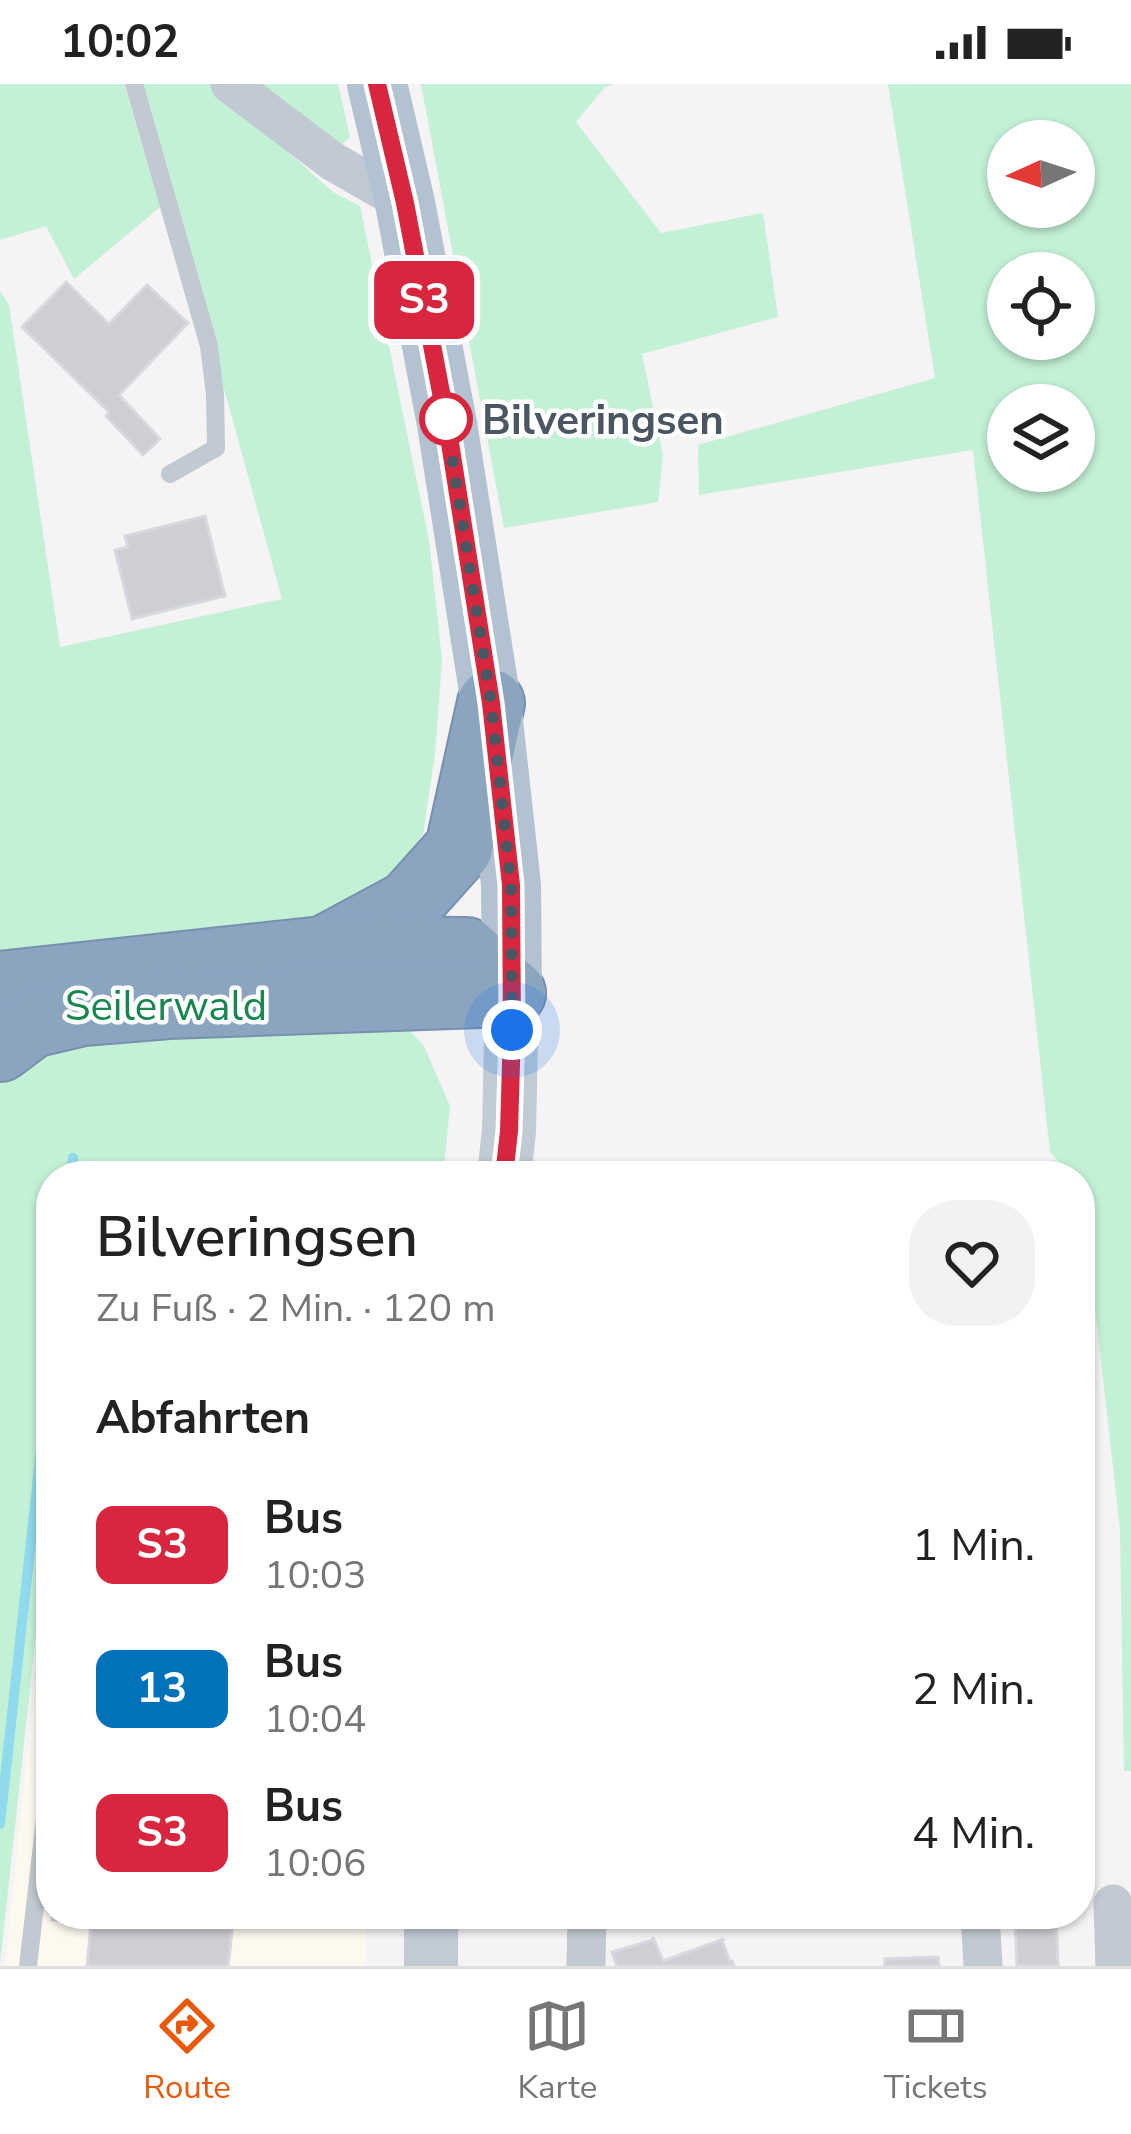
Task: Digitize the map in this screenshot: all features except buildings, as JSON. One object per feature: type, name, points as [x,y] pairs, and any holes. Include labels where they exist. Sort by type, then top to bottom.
[{"type":"highway","points":[[323,950],[409,904],[459,848],[491,703]]},
{"type":"highway","points":[[8,1022],[323,950],[466,951],[512,993]]},
{"type":"highway","points":[[8,1022],[168,1005],[512,993]]},
{"type":"main road","points":[[377,84],[447,424],[491,703],[511,885],[506,1161]]},
{"type":"main road","points":[[431,1929],[431,1966]]},
{"type":"street","points":[[230,84],[332,161],[405,203]]},
{"type":"street","points":[[1113,1904],[1115,1966]]},
{"type":"street","points":[[586,1966],[587,1929]]},
{"type":"street","points":[[981,1929],[983,1966]]},
{"type":"lane","points":[[134,84],[209,346],[215,394],[216,448],[170,474]]},
{"type":"lane","points":[[28,1966],[36,1897]]},
{"type":"shaded area","points":[[36,1673],[36,1929],[366,1929],[365,1966],[5,1966]]},
{"type":"green space","points":[[0,84],[124,84],[160,207],[74,279],[46,226],[0,240]]},
{"type":"green space","name":"Seilerwald","points":[[140,84],[211,84],[333,192],[360,206],[429,540],[442,660],[423,834],[376,898],[313,927],[424,1046],[450,1106],[444,1161],[36,1161],[36,1634],[0,1964],[0,291],[9,305],[60,647],[282,599]]},
{"type":"green space","points":[[246,84],[338,84],[350,137],[335,151]]},
{"type":"green space","points":[[421,84],[614,84],[604,88],[576,122],[661,233],[763,213],[778,317],[642,354],[663,455],[658,502],[504,528]]},
{"type":"green space","points":[[888,84],[1131,84],[1131,1771],[1124,1771],[1120,1529],[1095,1308],[1095,1161],[1058,1161],[1050,1152],[973,450],[699,495],[698,445],[935,378]]},
{"type":"waterway","points":[[0,1824],[36,1495]]},
{"type":"bus line","name":"S3","points":[[377,84],[447,424],[491,703],[511,885],[512,1030],[506,1161]]},
{"type":"place","name":"Bilveringsen","points":[[446,419]]},
{"type":"route","points":[[446,419],[491,703],[511,885],[512,1030]]}]
